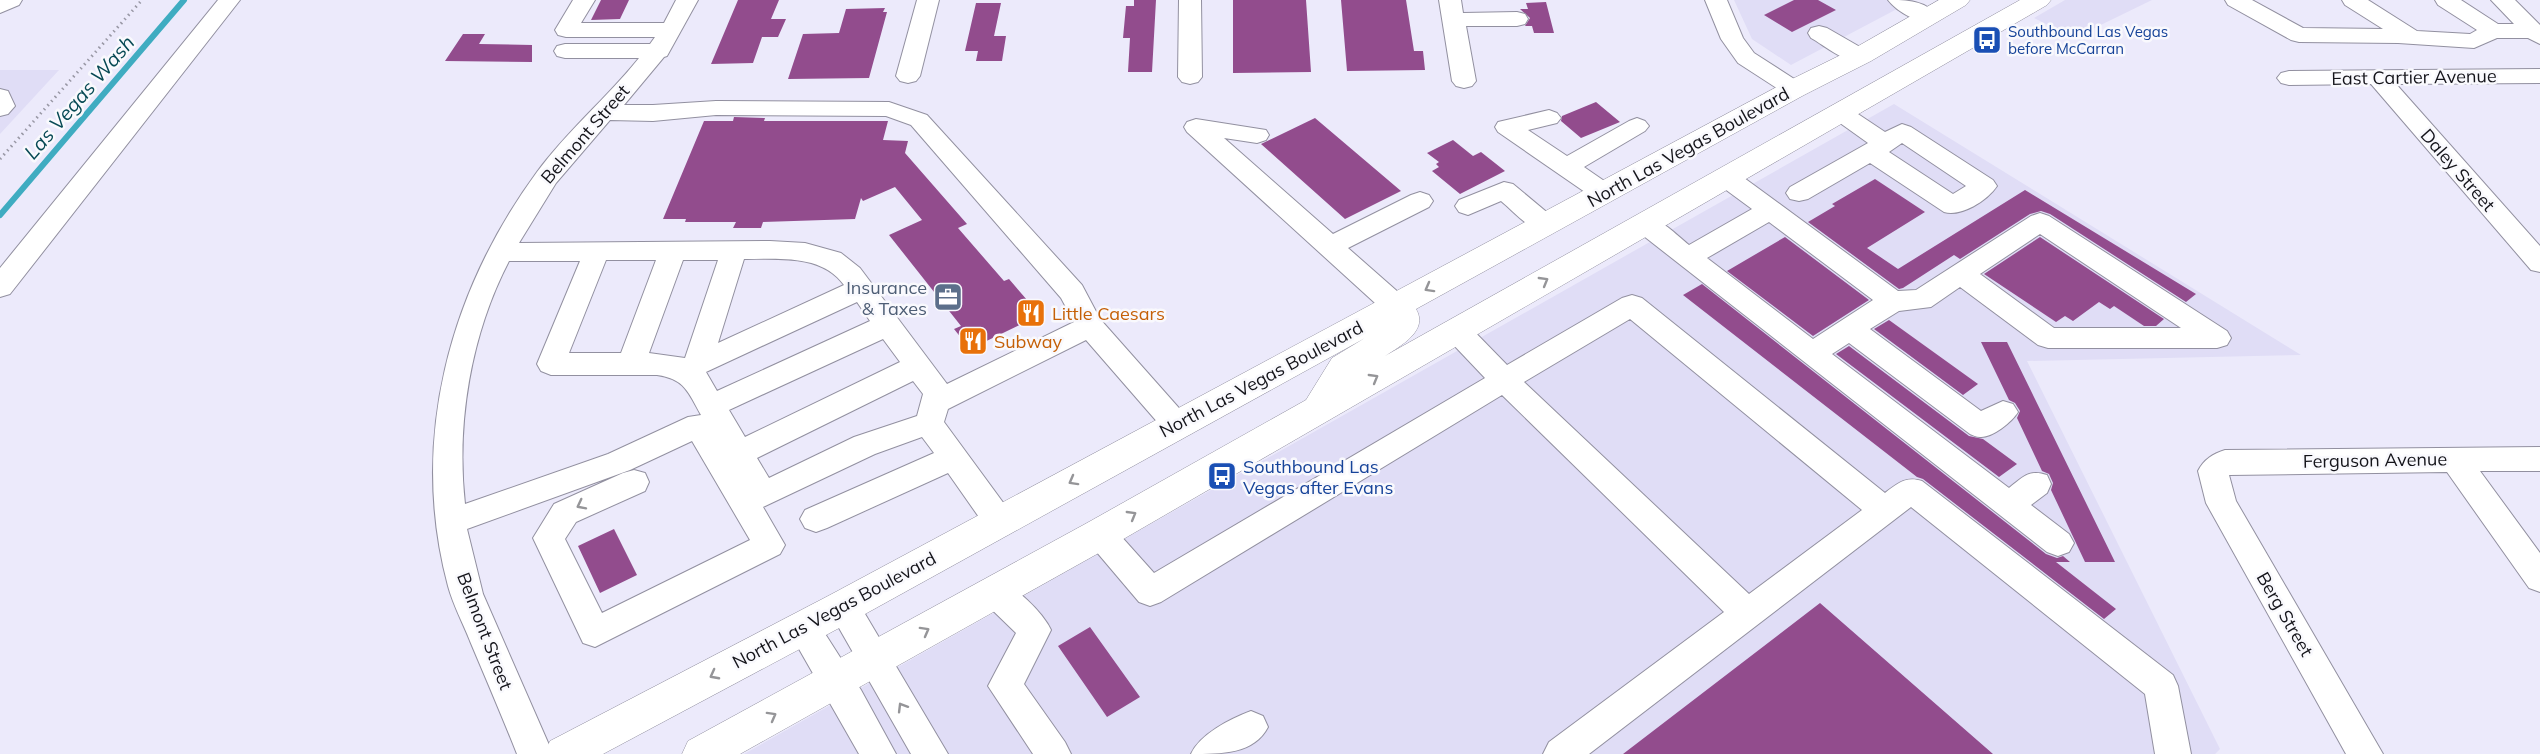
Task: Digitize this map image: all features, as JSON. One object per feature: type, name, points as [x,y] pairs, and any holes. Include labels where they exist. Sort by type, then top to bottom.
[{"type":"main road","name":"North Las Vegas Boulevard","points":[[564,754],[843,607],[1794,89],[1866,53],[1957,0]]},
{"type":"main road","points":[[702,754],[1100,534],[1841,113],[2026,4]]},
{"type":"main road","points":[[1841,113],[1832,102],[1831,93],[1844,80],[1872,62],[1866,53]]},
{"type":"main road","points":[[1768,154],[1765,134],[1798,110],[1799,103],[1794,89]]},
{"type":"main road","points":[[1457,331],[1447,319],[1447,304],[1490,274],[1503,248]]},
{"type":"main road","points":[[1317,410],[1344,367],[1396,333],[1402,326],[1404,315],[1396,306]]},
{"type":"street","points":[[0,6],[12,0]]},
{"type":"street","points":[[0,287],[158,86],[229,0]]},
{"type":"street","points":[[584,0],[566,30],[664,41]]},
{"type":"street","name":"Belmont Street","points":[[535,754],[465,588],[450,522],[446,437],[456,370],[474,309],[500,252],[532,196],[572,144],[664,41],[687,0]]},
{"type":"street","points":[[908,76],[928,0]]},
{"type":"street","points":[[1190,0],[1190,76]]},
{"type":"street","points":[[1716,0],[1732,39],[1746,58],[1794,89]]},
{"type":"street","points":[[1899,0],[1928,17]]},
{"type":"street","points":[[2236,0],[2299,35],[2474,41],[2493,31]]},
{"type":"street","points":[[2353,0],[2411,38]]},
{"type":"street","points":[[2446,0],[2493,31],[2537,34]]},
{"type":"street","points":[[2502,0],[2537,34]]},
{"type":"street","points":[[1464,81],[1451,10],[1517,19]]},
{"type":"street","points":[[1819,33],[1866,53]]},
{"type":"street","points":[[565,51],[664,41]]},
{"type":"street","name":"East Cartier Avenue","points":[[2289,78],[2540,75]]},
{"type":"street","name":"Daley Street","points":[[2377,77],[2540,263]]},
{"type":"street","points":[[0,96],[3,106],[0,109]]},
{"type":"street","points":[[602,112],[653,113],[716,108],[889,109],[919,120],[1072,292],[1090,327],[1176,424]]},
{"type":"street","points":[[1799,193],[1878,148],[1841,113]]},
{"type":"street","points":[[1549,118],[1507,127],[1604,193]]},
{"type":"street","points":[[1566,167],[1637,126]]},
{"type":"street","points":[[1224,152],[1396,306]]},
{"type":"street","points":[[1727,178],[1893,301]]},
{"type":"street","points":[[1468,206],[1504,190],[1546,225]]},
{"type":"street","points":[[1330,246],[1419,201]]},
{"type":"street","points":[[1688,257],[1771,210]]},
{"type":"street","points":[[1812,353],[1893,301],[1921,300],[2040,222],[2217,338],[2048,338],[1961,274]]},
{"type":"street","points":[[1645,224],[2058,543]]},
{"type":"street","points":[[631,364],[673,250]]},
{"type":"street","points":[[734,250],[691,367],[696,380],[763,495],[872,441],[896,432],[1090,327]]},
{"type":"street","points":[[500,252],[734,250],[805,252],[832,260],[851,275],[938,393],[932,413],[954,458],[999,521]]},
{"type":"street","points":[[597,251],[551,364],[657,364],[691,367],[861,289]]},
{"type":"street","points":[[1100,534],[1150,592],[1632,305],[1884,510]]},
{"type":"street","points":[[711,406],[887,325]]},
{"type":"street","points":[[1849,328],[1980,426],[2003,412]]},
{"type":"street","points":[[1457,331],[1503,380],[1747,614]]},
{"type":"street","points":[[739,453],[918,366]]},
{"type":"street","points":[[450,522],[619,462],[698,425],[769,545],[595,633],[549,538],[565,513],[634,482]]},
{"type":"street","points":[[816,519],[954,458]]},
{"type":"street","points":[[2454,459],[2540,578]]},
{"type":"street","name":"Ferguson Avenue","points":[[2213,471],[2225,462],[2540,459]]},
{"type":"street","name":"Berg Street","points":[[2213,471],[2221,502],[2365,754]]},
{"type":"street","points":[[2009,506],[2036,484]]},
{"type":"street","points":[[1561,754],[1911,490],[2161,686],[2173,754]]},
{"type":"street","points":[[995,592],[1035,630],[1005,686],[1053,754]]},
{"type":"street","points":[[843,607],[930,754]]},
{"type":"street","points":[[803,628],[878,754]]},
{"type":"street","points":[[1209,754],[1251,727]]},
{"type":"path","points":[[0,159],[142,0]]},
{"type":"shaded area","points":[[1734,0],[1914,0],[1791,65],[1752,39]]},
{"type":"shaded area","points":[[2065,0],[2152,0],[2074,38],[2034,18]]},
{"type":"shaded area","points":[[0,70],[59,70],[0,134]]},
{"type":"shaded area","points":[[1894,104],[2301,355],[2027,361],[2220,749],[2215,754],[744,754]]},
{"type":"building","points":[[601,0],[629,0],[620,19],[591,20]]},
{"type":"building","points":[[738,0],[779,0],[771,19],[786,19],[778,37],[762,37],[753,63],[711,64]]},
{"type":"building","points":[[1134,0],[1156,0],[1152,72],[1128,72],[1130,38],[1123,38],[1126,6],[1134,6]]},
{"type":"building","points":[[1233,0],[1306,0],[1311,72],[1233,73]]},
{"type":"building","points":[[1341,0],[1406,0],[1414,51],[1423,51],[1425,70],[1347,71]]},
{"type":"building","points":[[1794,0],[1818,0],[1836,10],[1792,32],[1764,15]]},
{"type":"building","points":[[1546,2],[1554,33],[1534,33],[1532,26],[1525,26],[1530,18],[1520,9],[1528,9],[1526,3]]},
{"type":"building","points":[[976,3],[1001,3],[994,36],[1006,36],[1002,61],[976,61],[978,51],[965,51]]},
{"type":"building","points":[[885,8],[883,12],[887,12],[869,78],[788,79],[803,34],[839,33],[846,9]]},
{"type":"building","points":[[463,34],[485,34],[479,44],[532,45],[532,62],[445,61]]},
{"type":"building","points":[[1596,102],[1620,122],[1581,138],[1561,121],[1562,116]]},
{"type":"building","points":[[734,117],[765,118],[764,121],[888,121],[883,140],[908,141],[905,153],[967,224],[958,228],[1004,281],[1009,279],[1040,315],[970,349],[954,329],[961,326],[889,235],[922,220],[895,187],[863,201],[861,198],[855,219],[763,222],[761,228],[733,228],[736,222],[685,222],[686,219],[663,219],[704,121],[733,121]]},
{"type":"building","points":[[1315,118],[1401,191],[1345,219],[1261,144]]},
{"type":"building","points":[[1453,140],[1473,156],[1481,152],[1505,171],[1460,194],[1432,171],[1439,167],[1436,164],[1439,162],[1427,153]]},
{"type":"building","points":[[1875,179],[1925,212],[1867,248],[1898,269],[2025,190],[2196,294],[2186,302],[2050,214],[2041,211],[2030,214],[1960,259],[1954,255],[1899,289],[1808,222],[1835,206],[1832,204]]},
{"type":"building","points":[[1785,237],[1869,300],[1813,336],[1727,271]]},
{"type":"building","points":[[2040,237],[2164,319],[2156,326],[2144,326],[2114,306],[2110,309],[2099,302],[2073,321],[2065,316],[2056,322],[1984,274]]},
{"type":"building","points":[[1702,284],[2046,554],[2057,558],[2063,556],[2070,562],[2056,562],[2116,609],[2104,619],[1683,295]]},
{"type":"building","points":[[1889,320],[1978,384],[1963,395],[1874,329]]},
{"type":"building","points":[[1981,342],[2007,342],[2115,562],[2085,562],[2051,490],[2053,483],[2049,474],[2042,471],[2017,418],[2020,411],[2015,403],[2009,400]]},
{"type":"building","points":[[1849,346],[1969,436],[1983,439],[2017,464],[1999,477],[1836,354]]},
{"type":"building","points":[[614,529],[637,575],[600,593],[578,546]]},
{"type":"building","points":[[1820,603],[1993,754],[1623,754]]},
{"type":"building","points":[[1090,627],[1140,697],[1107,717],[1058,646]]},
{"type":"waterway","name":"Las Vegas Wash","points":[[0,215],[184,0]]},
{"type":"place","name":"Southbound Las Vegas before McCarran","points":[[1987,40]]},
{"type":"place","name":"Insurance & Taxes","points":[[948,297]]},
{"type":"place","name":"Little Caesars","points":[[1031,313]]},
{"type":"place","name":"Subway","points":[[973,341]]},
{"type":"place","name":"Southbound Las Vegas after Evans","points":[[1222,476]]}]
